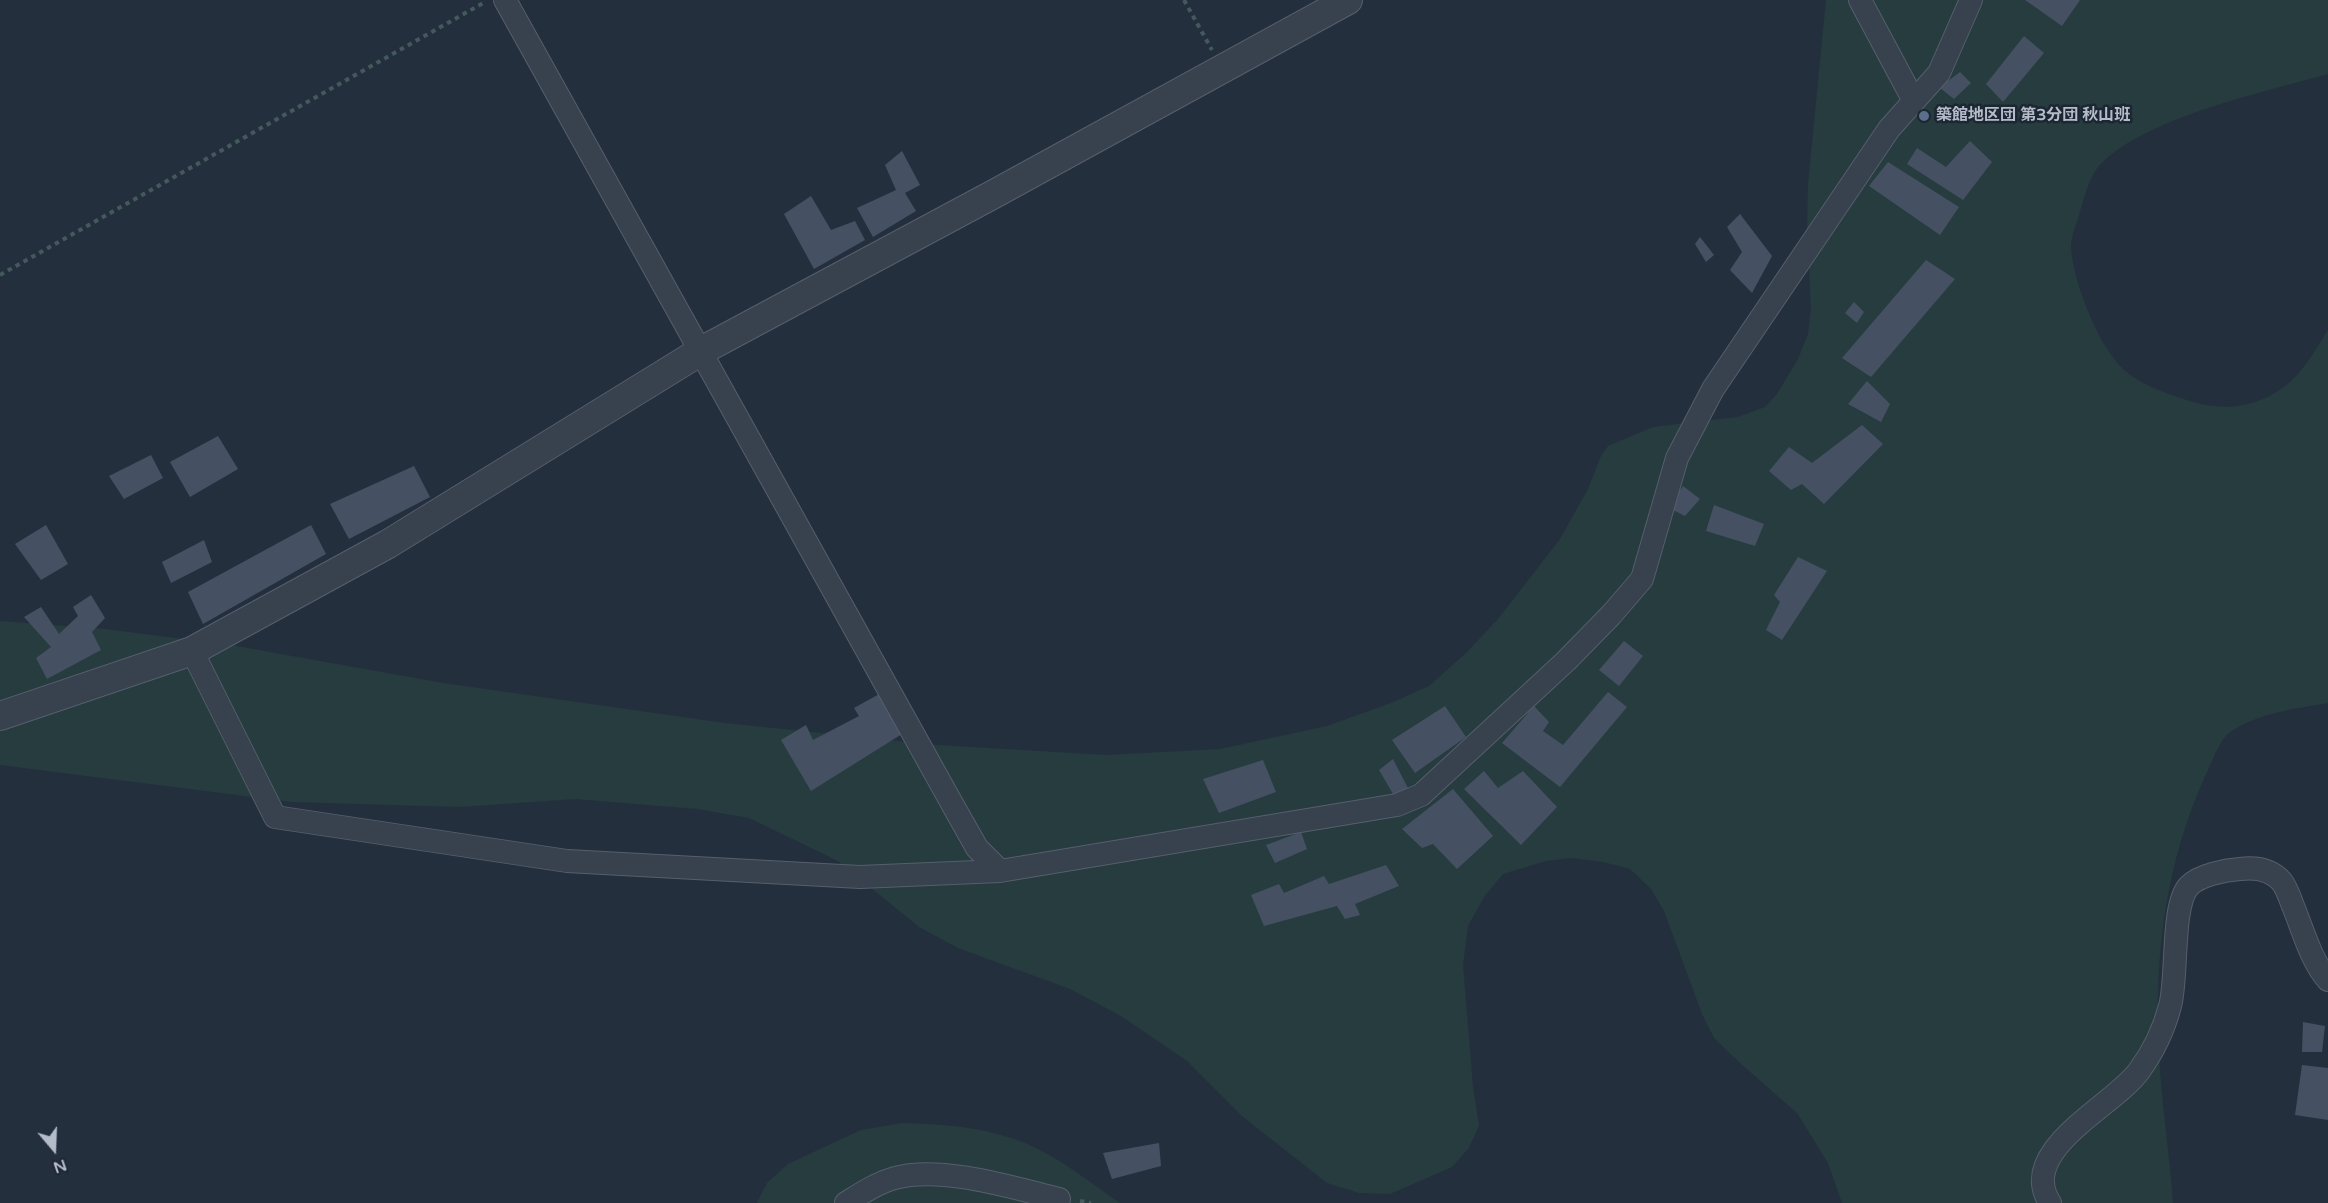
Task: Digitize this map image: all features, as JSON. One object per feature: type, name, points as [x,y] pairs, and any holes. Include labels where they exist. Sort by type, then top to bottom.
[{"type":"street","points":[[505,0],[977,848],[1000,871]]},
{"type":"street","points":[[0,716],[192,651],[387,544],[701,351],[1348,0]]},
{"type":"street","points":[[1860,0],[1914,101]]},
{"type":"street","points":[[192,651],[274,817],[567,861],[860,877],[1000,871],[1397,805],[1421,795],[1566,661],[1642,579],[1677,458],[1713,389],[1889,129],[1939,73],[1971,0]]},
{"type":"street","points":[[2050,1203],[2042,1184],[2043,1175],[2053,1151],[2134,1078],[2149,1058],[2163,1025],[2174,986],[2180,904],[2189,886],[2199,879],[2238,869],[2258,868],[2272,873],[2286,889],[2312,952],[2328,980]]},
{"type":"street","points":[[846,1203],[877,1184],[896,1177],[915,1174],[952,1176],[1059,1199]]},
{"type":"path","points":[[0,275],[489,0]]},
{"type":"path","points":[[1184,0],[1222,69]]},
{"type":"green space","points":[[1826,0],[2328,0],[2328,74],[2206,109],[2144,134],[2119,149],[2099,166],[2093,175],[2071,242],[2073,262],[2083,297],[2098,333],[2108,349],[2128,373],[2153,388],[2174,396],[2221,407],[2259,401],[2284,387],[2297,375],[2328,330],[2328,703],[2264,716],[2229,733],[2218,748],[2203,781],[2181,841],[2162,935],[2158,998],[2160,1073],[2173,1203],[1842,1203],[1828,1163],[1797,1113],[1714,1038],[1702,1014],[1664,911],[1651,889],[1630,869],[1603,862],[1571,858],[1546,861],[1503,874],[1484,897],[1468,926],[1463,965],[1473,1087],[1479,1125],[1469,1148],[1452,1167],[1390,1194],[1359,1193],[1327,1183],[1242,1116],[1187,1061],[1121,1016],[1070,989],[958,948],[919,927],[838,861],[749,818],[697,809],[576,799],[459,807],[292,802],[0,765],[0,621],[105,629],[231,645],[443,683],[725,723],[937,745],[1106,755],[1220,749],[1327,726],[1391,703],[1429,686],[1465,654],[1498,619],[1560,539],[1588,489],[1601,456],[1608,446],[1653,427],[1738,417],[1765,407],[1777,394],[1798,359],[1808,334],[1811,308],[1807,230],[1808,184]]},
{"type":"green space","points":[[902,1123],[969,1128],[1023,1142],[1066,1166],[1120,1203],[757,1203],[767,1183],[788,1164],[861,1130]]},
{"type":"building","points":[[2025,0],[2080,0],[2062,26]]},
{"type":"building","points":[[2024,36],[2044,53],[2003,102],[1986,84]]},
{"type":"building","points":[[1960,72],[1971,83],[1954,99],[1935,84],[1942,77],[1948,81]]},
{"type":"building","points":[[1970,141],[1992,162],[1963,200],[1907,164],[1917,148],[1946,167]]},
{"type":"building","points":[[902,151],[920,185],[905,193],[916,211],[873,237],[857,208],[896,190],[885,165]]},
{"type":"building","points":[[1888,162],[1959,207],[1940,235],[1869,186]]},
{"type":"building","points":[[811,196],[831,230],[855,221],[865,240],[814,269],[784,214]]},
{"type":"building","points":[[1740,214],[1772,256],[1752,293],[1730,270],[1742,252],[1727,227]]},
{"type":"building","points":[[1700,237],[1714,255],[1706,262],[1695,244]]},
{"type":"building","points":[[1926,260],[1955,279],[1871,377],[1842,358]]},
{"type":"building","points":[[1854,302],[1864,312],[1857,323],[1845,313]]},
{"type":"building","points":[[1867,381],[1890,404],[1881,422],[1848,404]]},
{"type":"building","points":[[1862,425],[1883,444],[1824,504],[1802,484],[1791,490],[1769,471],[1789,447],[1812,463]]},
{"type":"building","points":[[218,436],[238,469],[190,497],[170,462]]},
{"type":"building","points":[[151,455],[163,478],[124,499],[109,476]]},
{"type":"building","points":[[414,466],[430,497],[349,539],[330,504]]},
{"type":"building","points":[[1683,486],[1700,499],[1685,516],[1669,508]]},
{"type":"building","points":[[1714,505],[1764,524],[1755,546],[1706,531]]},
{"type":"building","points":[[46,525],[68,564],[41,580],[15,544]]},
{"type":"building","points":[[311,525],[326,554],[203,624],[188,592]]},
{"type":"building","points":[[204,540],[212,562],[171,583],[162,562]]},
{"type":"building","points":[[1798,557],[1827,571],[1782,640],[1766,630],[1780,602],[1774,595]]},
{"type":"building","points":[[91,595],[105,618],[92,632],[101,650],[47,679],[36,658],[51,647],[24,617],[41,607],[59,634],[78,616],[73,607]]},
{"type":"building","points":[[1624,641],[1643,656],[1619,686],[1599,670]]},
{"type":"building","points":[[1608,692],[1627,707],[1560,787],[1502,743],[1534,706],[1549,722],[1543,731],[1563,745]]},
{"type":"building","points":[[881,693],[902,734],[811,791],[781,740],[806,725],[813,740],[859,716],[854,708]]},
{"type":"building","points":[[1445,706],[1466,737],[1415,773],[1392,740]]},
{"type":"building","points":[[1393,759],[1409,790],[1396,799],[1379,770]]},
{"type":"building","points":[[1263,760],[1276,792],[1219,813],[1203,779]]},
{"type":"building","points":[[1484,771],[1498,788],[1523,771],[1557,807],[1521,845],[1464,789]]},
{"type":"building","points":[[1453,789],[1493,836],[1457,869],[1433,844],[1422,848],[1402,829]]},
{"type":"building","points":[[1301,832],[1307,849],[1275,863],[1266,845]]},
{"type":"building","points":[[1386,865],[1399,886],[1355,904],[1360,915],[1345,919],[1337,906],[1264,926],[1251,895],[1279,884],[1284,893],[1324,876],[1329,884]]},
{"type":"building","points":[[2303,1022],[2325,1026],[2322,1052],[2302,1052]]},
{"type":"building","points":[[2302,1065],[2328,1068],[2328,1120],[2295,1115]]},
{"type":"building","points":[[1159,1143],[1161,1166],[1112,1179],[1103,1153]]},
{"type":"place","name":"築館地区団 第3分団 秋山班","points":[[1924,116]]}]
